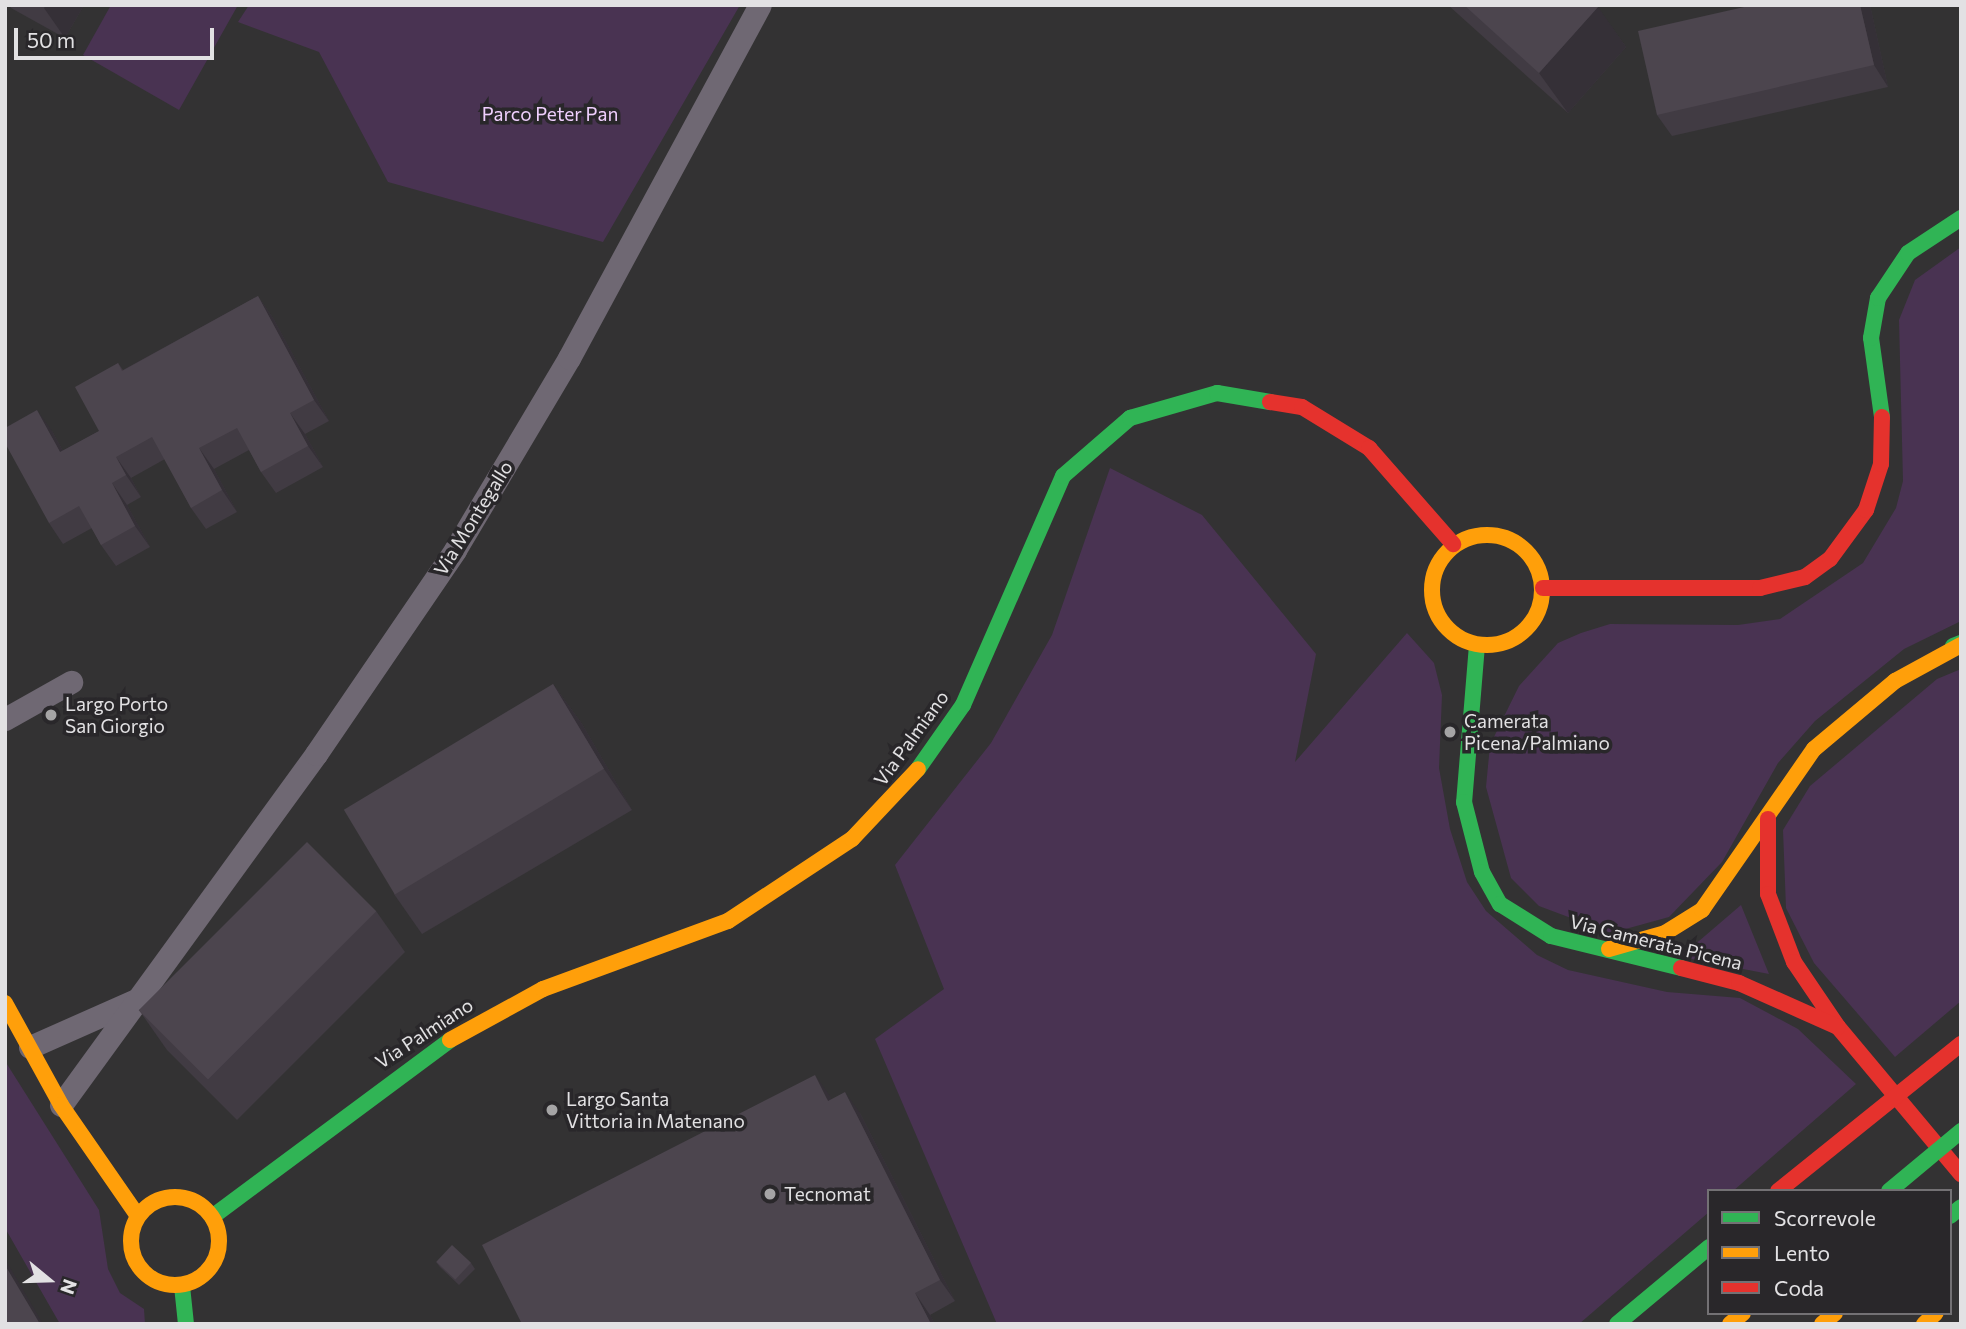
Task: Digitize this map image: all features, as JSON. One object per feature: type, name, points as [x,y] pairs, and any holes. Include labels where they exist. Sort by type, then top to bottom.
[{"type":"main road","points":[[1543,588],[1760,589],[1805,578],[1830,559],[1866,510],[1881,464],[1884,431],[1871,338],[1878,298],[1908,253],[1961,218]]},
{"type":"main road","name":"Via Palmiano","points":[[212,1217],[468,1027],[543,989],[727,921],[846,844],[914,775],[963,705],[1063,476],[1130,418],[1217,393],[1302,407],[1369,448],[1453,544]]},
{"type":"main road","points":[[1485,534],[1518,543],[1540,571],[1543,588],[1534,620],[1522,633],[1477,645],[1448,629],[1432,597],[1440,561],[1453,544],[1485,534]]},
{"type":"main road","name":"Via Camerata Picena","points":[[1477,645],[1464,802],[1486,883],[1524,924],[1605,949],[1739,983],[1838,1027],[1961,1174]]},
{"type":"main road","points":[[1605,949],[1657,937],[1702,910],[1801,764],[1837,727],[1958,645]]},
{"type":"main road","points":[[1768,814],[1765,854],[1774,918],[1794,962],[1838,1027]]},
{"type":"main road","points":[[5,1003],[61,1105],[138,1216]]},
{"type":"main road","points":[[1780,1189],[1961,1044]]},
{"type":"main road","points":[[1891,1189],[1961,1130]]},
{"type":"main road","points":[[176,1196],[203,1206],[212,1217],[216,1259],[182,1286],[153,1281],[138,1266],[130,1245],[138,1216],[176,1196]]},
{"type":"main road","points":[[1617,1324],[1707,1249]]},
{"type":"main road","points":[[182,1286],[186,1324]]},
{"type":"street","name":"Via Montegallo","points":[[61,1105],[316,754],[474,520],[760,5]]},
{"type":"street","points":[[5,719],[71,682]]},
{"type":"street","name":"Via Montegallo","points":[[30,1047],[136,1000]]},
{"type":"green space","points":[[111,5],[238,5],[179,110],[83,55]]},
{"type":"green space","name":"Parco Peter Pan","points":[[249,5],[740,5],[603,242],[388,182],[319,52],[238,22]]},
{"type":"green space","points":[[1961,247],[1961,621],[1904,649],[1815,721],[1778,763],[1722,862],[1669,917],[1611,933],[1539,906],[1511,878],[1486,787],[1490,745],[1519,686],[1558,643],[1581,633],[1610,624],[1738,625],[1780,619],[1863,563],[1896,508],[1903,481],[1899,320],[1915,280]]},
{"type":"green space","points":[[1110,468],[1202,515],[1316,654],[1295,762],[1407,633],[1434,663],[1442,695],[1439,768],[1450,829],[1467,882],[1486,911],[1537,955],[1568,970],[1667,992],[1740,998],[1798,1029],[1856,1084],[1735,1189],[1707,1189],[1707,1214],[1579,1324],[997,1324],[875,1039],[944,989],[895,865],[991,743],[1052,635]]},
{"type":"green space","points":[[1961,669],[1961,1001],[1895,1057],[1814,963],[1786,908],[1783,830],[1810,786],[1937,679]]},
{"type":"green space","points":[[1741,905],[1769,974],[1676,956],[1699,941]]},
{"type":"green space","points":[[5,1061],[99,1210],[108,1269],[120,1293],[144,1309],[145,1324],[60,1324],[5,1228]]},
{"type":"building","points":[[1464,5],[1596,5],[1598,7],[1539,73]]},
{"type":"building","points":[[1753,5],[1860,5],[1874,65],[1657,115],[1638,31]]},
{"type":"building","points":[[258,296],[314,400],[290,413],[308,446],[261,472],[237,428],[199,448],[222,490],[191,508],[152,437],[116,457],[126,475],[112,483],[135,526],[101,545],[79,506],[49,523],[5,443],[5,428],[37,410],[60,452],[99,431],[75,387],[118,363],[122,371]]},
{"type":"building","points":[[553,684],[604,769],[395,895],[344,810]]},
{"type":"building","points":[[307,842],[376,911],[208,1080],[139,1010]]},
{"type":"building","name":"Tecnomat","points":[[815,1075],[828,1101],[845,1092],[940,1280],[915,1293],[931,1324],[522,1324],[482,1245]]},
{"type":"building","points":[[452,1245],[471,1263],[455,1280],[436,1262]]},
{"type":"building","points":[[5,1265],[40,1324],[5,1324]]},
{"type":"traffic: fast","points":[[1882,417],[1871,338],[1878,298],[1908,253],[1961,218]]},
{"type":"traffic: fast","points":[[918,769],[963,705],[1063,476],[1130,418],[1217,393],[1270,402]]},
{"type":"traffic: fast","points":[[1953,646],[1961,643]]},
{"type":"traffic: fast","points":[[1477,645],[1464,802],[1482,872],[1500,904],[1551,936],[1681,968]]},
{"type":"traffic: fast","points":[[212,1217],[450,1040]]},
{"type":"traffic: fast","points":[[1891,1189],[1961,1131]]},
{"type":"traffic: fast","points":[[1952,1214],[1961,1207]]},
{"type":"traffic: fast","points":[[1617,1324],[1707,1249]]},
{"type":"traffic: fast","points":[[182,1286],[186,1324]]},
{"type":"traffic: slow","points":[[1487,535],[1508,539],[1526,551],[1538,569],[1542,590],[1538,611],[1526,629],[1508,641],[1487,645],[1466,641],[1448,629],[1436,611],[1432,590],[1436,569],[1448,551],[1466,539],[1487,535]]},
{"type":"traffic: slow","points":[[1609,949],[1665,933],[1702,910],[1814,749],[1895,681],[1961,645]]},
{"type":"traffic: slow","points":[[450,1040],[543,989],[728,921],[852,839],[918,769]]},
{"type":"traffic: slow","points":[[5,1003],[61,1105],[138,1216]]},
{"type":"traffic: slow","points":[[166,1197],[184,1197],[200,1204],[212,1216],[219,1232],[219,1241],[219,1250],[212,1266],[200,1278],[184,1285],[166,1285],[150,1278],[138,1266],[131,1250],[131,1232],[138,1216],[150,1204],[166,1197]]},
{"type":"traffic: slow","points":[[1730,1324],[1741,1315]]},
{"type":"traffic: slow","points":[[1822,1324],[1833,1315]]},
{"type":"traffic: slow","points":[[1924,1324],[1934,1315]]},
{"type":"traffic: jam","points":[[1270,402],[1302,407],[1369,448],[1453,544]]},
{"type":"traffic: jam","points":[[1543,588],[1760,588],[1805,577],[1830,559],[1866,510],[1881,464],[1882,417]]},
{"type":"traffic: jam","points":[[1768,819],[1768,894],[1794,962],[1838,1027],[1961,1174]]},
{"type":"traffic: jam","points":[[1681,968],[1739,983],[1838,1027]]},
{"type":"traffic: jam","points":[[1780,1189],[1961,1044]]},
{"type":"place","name":"Largo Porto San Giorgio","points":[[51,715]]},
{"type":"place","name":"Camerata Picena/Palmiano","points":[[1450,732]]},
{"type":"place","name":"Largo Santa Vittoria in Matenano","points":[[552,1110]]},
{"type":"place","name":"Tecnomat","points":[[770,1194]]}]
